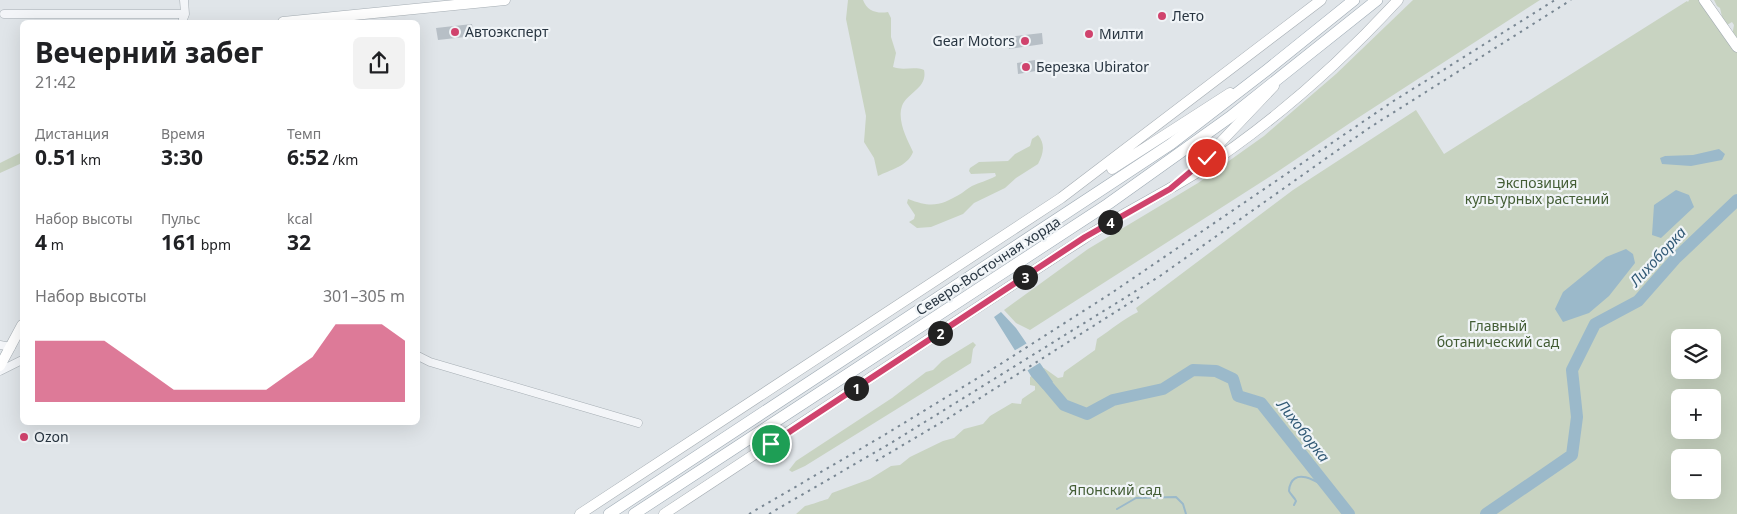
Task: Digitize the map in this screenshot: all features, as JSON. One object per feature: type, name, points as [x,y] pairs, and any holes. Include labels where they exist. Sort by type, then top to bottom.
[{"type":"main road","points":[[305,20],[505,0]]},
{"type":"main road","points":[[1062,198],[1321,0]]},
{"type":"main road","name":"Северо-Восточная хорда","points":[[609,514],[1171,144],[1354,0]]},
{"type":"main road","name":"Северо-Восточная хорда","points":[[634,514],[1171,161],[1230,118],[1377,0]]},
{"type":"main road","points":[[664,514],[1085,237],[1170,189],[1224,153],[1274,116],[1338,59],[1398,0]]},
{"type":"main road","points":[[1704,0],[1737,46]]},
{"type":"main road","points":[[325,20],[336,17]]},
{"type":"main road","points":[[580,514],[1062,198],[1267,70]]},
{"type":"main road","points":[[1170,189],[1207,158],[1289,70]]},
{"type":"main road","points":[[0,366],[5,346],[20,327]]},
{"type":"street","points":[[183,20],[185,14],[184,0]]},
{"type":"street","points":[[4,14],[141,18],[185,14]]},
{"type":"street","points":[[420,357],[430,362],[638,423]]},
{"type":"street","points":[[0,371],[20,361]]},
{"type":"green space","points":[[848,0],[863,0],[867,7],[873,11],[880,13],[888,12],[891,18],[891,37],[896,53],[893,67],[924,70],[923,81],[905,101],[901,112],[903,130],[913,152],[911,157],[903,164],[878,176],[874,158],[864,142],[866,116],[846,19]]},
{"type":"green space","points":[[1413,0],[1540,0],[1277,172],[1030,330],[1016,323],[1004,310],[1088,249],[1198,183],[1264,136],[1336,74]]},
{"type":"green space","name":"Главный ботанический сад","points":[[1699,0],[1737,52],[1737,514],[796,514],[805,506],[828,499],[832,493],[870,479],[891,466],[900,465],[910,457],[943,441],[954,438],[964,429],[983,424],[990,416],[1012,403],[1021,404],[1022,399],[1035,390],[1035,386],[1030,385],[1030,377],[1044,368],[1058,378],[1063,377],[1064,372],[1095,350],[1097,339],[1138,312],[1136,308],[1293,190],[1416,110],[1444,154],[1687,1]]},
{"type":"green space","points":[[1714,0],[1737,0],[1737,41],[1732,36],[1734,25],[1732,22],[1727,25],[1723,21],[1720,8]]},
{"type":"green space","points":[[1038,135],[1042,142],[1043,150],[1038,164],[1016,178],[1005,188],[974,203],[963,214],[931,227],[917,228],[909,222],[914,219],[915,215],[907,203],[908,199],[923,204],[936,204],[948,201],[972,186],[996,176],[995,173],[971,174],[970,168],[979,162],[1008,161],[1015,154],[1030,146],[1032,139]]},
{"type":"green space","points":[[20,153],[20,164],[0,173],[0,163]]},
{"type":"green space","points":[[973,342],[976,345],[973,349],[971,363],[805,466],[792,472],[789,470],[796,461],[892,398],[926,372],[933,370],[942,361]]},
{"type":"water","points":[[1719,149],[1725,154],[1722,160],[1691,166],[1662,164],[1660,158],[1665,156],[1693,155]]},
{"type":"water","points":[[1676,190],[1689,195],[1694,207],[1661,238],[1652,235],[1654,205]]},
{"type":"water","points":[[1626,249],[1633,254],[1635,263],[1609,296],[1589,313],[1563,322],[1555,309],[1563,292],[1606,257]]},
{"type":"water","points":[[1001,312],[1016,328],[1053,382],[1043,389],[1031,376],[994,317]]},
{"type":"pier","points":[[1029,342],[1041,362],[1025,372],[1012,352]]},
{"type":"building","name":"Автоэксперт","points":[[472,24],[474,36],[438,40],[436,28]]},
{"type":"building","name":"Gear Motors","points":[[1042,33],[1043,44],[1009,49],[1008,37]]},
{"type":"building","name":"Березка Ubirator","points":[[1035,60],[1036,71],[1018,74],[1017,63]]},
{"type":"waterway","name":"Лихоборка","points":[[1486,514],[1572,455],[1577,417],[1572,370],[1595,324],[1638,301],[1675,259],[1737,200]]},
{"type":"waterway","name":"Лихоборка","points":[[1037,373],[1064,405],[1087,414],[1113,400],[1163,389],[1193,370],[1216,371],[1233,379],[1238,396],[1261,403],[1349,514]]},
{"type":"waterway","points":[[1294,505],[1296,501],[1289,491],[1294,479],[1298,477],[1308,478],[1326,487]]},
{"type":"waterway","points":[[1117,509],[1136,498],[1176,497],[1183,504],[1186,514]]},
{"type":"railway","points":[[749,514],[999,365],[1110,294],[1392,102],[1555,0]]},
{"type":"railway","points":[[769,514],[891,443],[1160,276],[1369,128],[1571,0]]},
{"type":"railway","points":[[876,461],[947,419],[1139,297]]},
{"type":"place","name":"Лето","points":[[1162,16]]},
{"type":"place","name":"Автоэксперт","points":[[455,32]]},
{"type":"place","name":"Милти","points":[[1089,34]]},
{"type":"place","name":"Gear Motors","points":[[1025,41]]},
{"type":"place","name":"Березка Ubirator","points":[[1026,67]]},
{"type":"place","name":"Ozon","points":[[24,437]]},
{"type":"route","points":[[771,444],[1085,237],[1170,189],[1207,158]]},
{"type":"park label","name":"Экспозиция культурных растений","points":[[1537,192]]},
{"type":"park label","name":"Японский сад","points":[[1115,490]]}]
